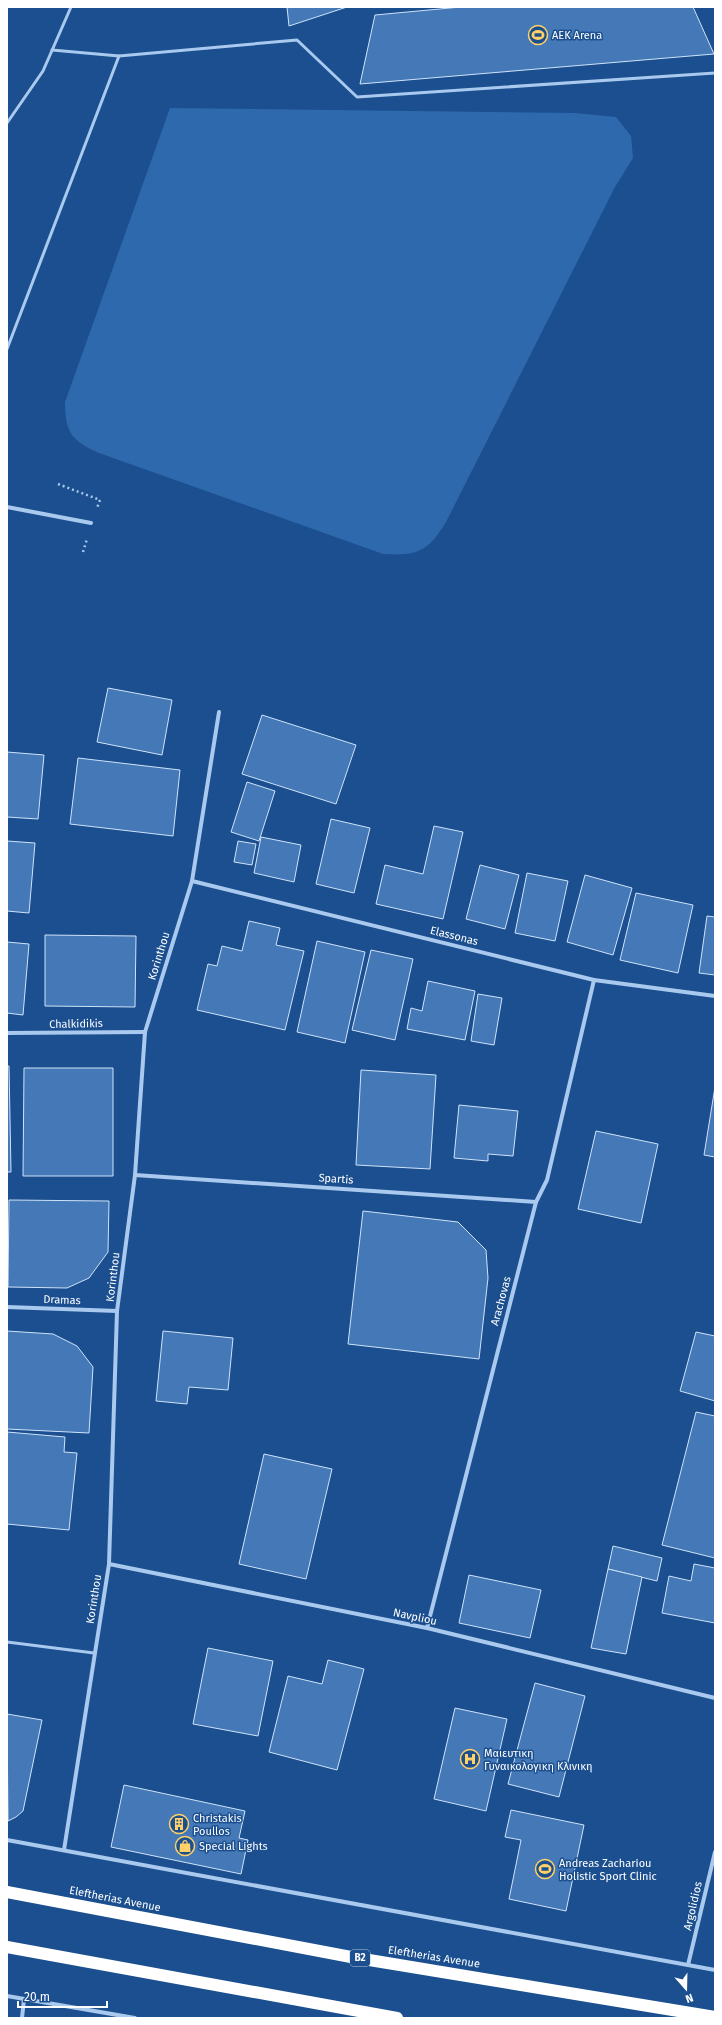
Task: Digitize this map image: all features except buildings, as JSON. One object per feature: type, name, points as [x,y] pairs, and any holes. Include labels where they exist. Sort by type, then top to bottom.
[{"type":"highway","name":"Eleftherias Avenue","points":[[7,1892],[351,1956],[715,2017]]},
{"type":"highway","points":[[7,1947],[397,2018]]},
{"type":"street","points":[[7,507],[91,523]]},
{"type":"street","name":"Korinthou","points":[[64,1850],[109,1564],[117,1311],[134,1175],[145,1032],[192,881],[218,712]]},
{"type":"street","name":"Elassonas","points":[[192,881],[594,980],[715,996]]},
{"type":"street","name":"Arachovas","points":[[427,1628],[536,1202],[547,1180],[594,980]]},
{"type":"street","name":"Chalkidikis","points":[[7,1034],[145,1032]]},
{"type":"street","name":"Spartis","points":[[134,1175],[536,1202]]},
{"type":"street","name":"Dramas","points":[[7,1307],[117,1311]]},
{"type":"street","name":"Navpliou","points":[[109,1564],[427,1628],[715,1698]]},
{"type":"street","points":[[7,1840],[715,1970]]},
{"type":"street","name":"Argolidios","points":[[688,1965],[715,1852]]},
{"type":"street","points":[[7,1996],[135,2018]]},
{"type":"street","points":[[22,2018],[24,1999]]},
{"type":"lane","points":[[7,123],[43,71],[71,7]]},
{"type":"lane","points":[[52,50],[118,56],[297,40],[357,97],[715,74]]},
{"type":"lane","points":[[7,349],[118,56]]},
{"type":"lane","points":[[7,1642],[94,1653]]},
{"type":"shaded area","points":[[170,108],[575,113],[616,117],[631,136],[633,158],[615,187],[446,522],[440,532],[427,546],[413,553],[383,554],[99,453],[76,440],[72,435],[65,413],[65,402]]},
{"type":"place","name":"AEK Arena","points":[[538,35]]},
{"type":"place","name":"Μαιευτικη Γυναικολογικη Κλινικη","points":[[470,1759]]},
{"type":"place","name":"Christakis Poullos","points":[[179,1824]]},
{"type":"place","name":"Special Lights","points":[[185,1846]]},
{"type":"place","name":"Andreas Zachariou Holistic Sport Clinic","points":[[545,1869]]}]
